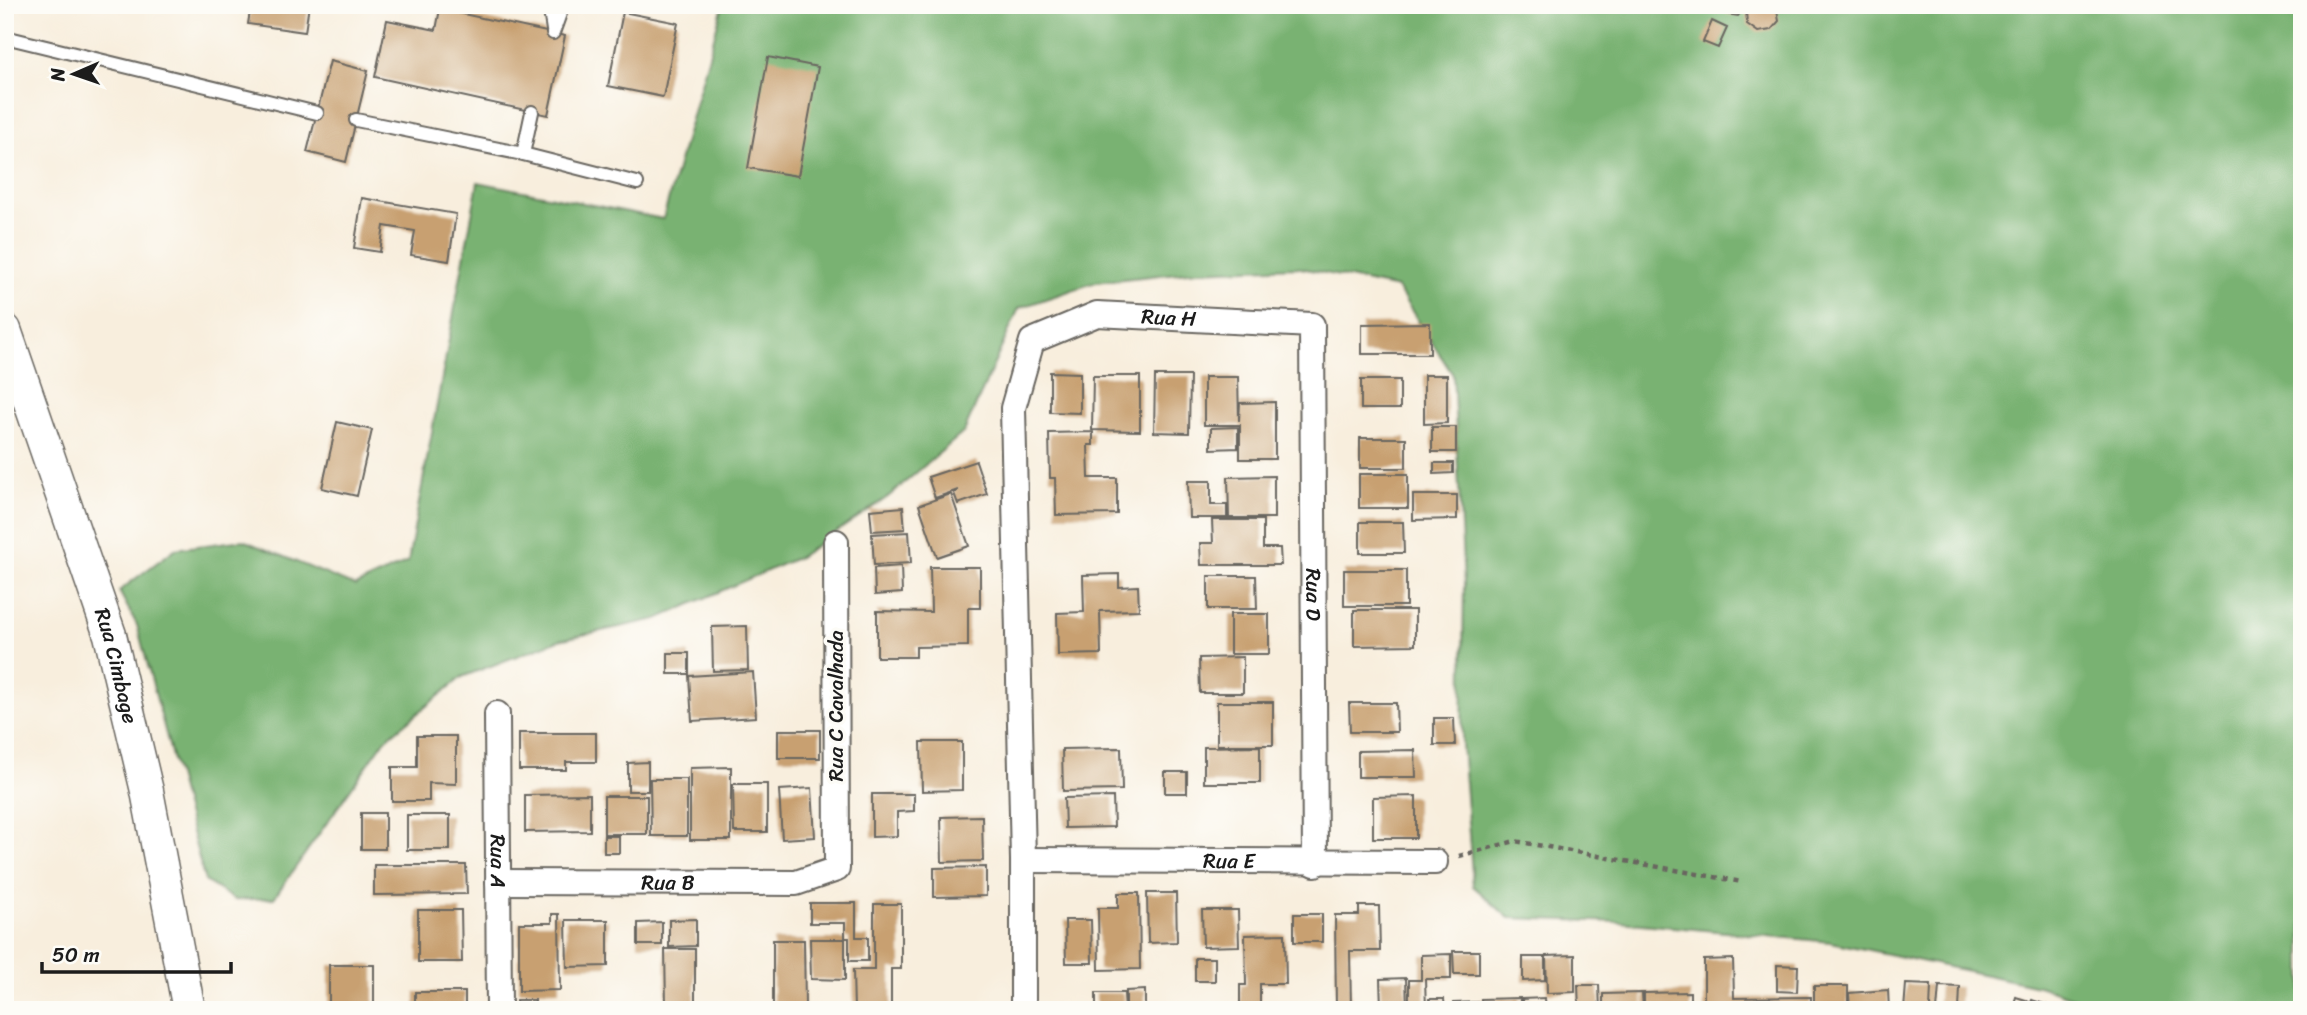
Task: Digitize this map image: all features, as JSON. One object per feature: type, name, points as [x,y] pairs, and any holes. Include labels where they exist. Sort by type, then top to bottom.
[{"type":"street","name":"Rua H","points":[[1023,860],[1013,408],[1032,341],[1097,314],[1312,325]]},
{"type":"street","name":"Rua D","points":[[1312,325],[1315,864]]},
{"type":"street","name":"Rua Cimbage","points":[[5,330],[110,635],[147,791],[188,1010]]},
{"type":"street","name":"Rua C Cavalhada","points":[[836,542],[836,869]]},
{"type":"street","name":"Rua A","points":[[497,714],[499,1010]]},
{"type":"street","name":"Rua E","points":[[1023,860],[1315,864],[1435,862]]},
{"type":"street","points":[[1023,860],[1023,1010]]},
{"type":"street","name":"Rua B","points":[[498,882],[796,883],[836,869]]},
{"type":"lane","points":[[549,5],[553,33],[563,5]]},
{"type":"lane","points":[[5,37],[317,113]]},
{"type":"lane","points":[[523,153],[532,112]]},
{"type":"lane","points":[[356,120],[523,153],[637,183]]},
{"type":"path","points":[[1435,862],[1515,841],[1742,882]]},
{"type":"green space","points":[[723,5],[2302,5],[2302,1010],[2112,1010],[2038,986],[1831,942],[1620,922],[1509,918],[1473,886],[1462,745],[1464,583],[1453,375],[1397,288],[1296,267],[1197,271],[1096,282],[1019,308],[964,432],[888,497],[799,557],[657,619],[559,640],[462,677],[385,740],[274,898],[235,900],[205,881],[137,625],[119,591],[175,549],[243,540],[355,586],[408,562],[478,182],[663,219]]},
{"type":"building","points":[[251,5],[309,5],[305,32],[248,24]]},
{"type":"building","points":[[1721,5],[1747,5],[1738,16],[1727,14]]},
{"type":"building","points":[[1750,5],[1776,5],[1779,21],[1771,30],[1758,32],[1747,24],[1746,10]]},
{"type":"building","points":[[440,9],[565,36],[548,115],[375,77],[387,20],[436,30]]},
{"type":"building","points":[[623,12],[678,23],[663,97],[608,86]]},
{"type":"building","points":[[1712,21],[1727,28],[1718,48],[1703,42]]},
{"type":"building","points":[[768,57],[818,67],[798,176],[748,168]]},
{"type":"building","points":[[330,61],[368,71],[346,162],[307,152]]},
{"type":"building","points":[[362,198],[456,214],[449,261],[411,255],[415,231],[384,226],[380,252],[354,248]]},
{"type":"building","points":[[1430,323],[1430,354],[1362,354],[1362,324]]},
{"type":"building","points":[[1050,372],[1080,373],[1080,413],[1050,412]]},
{"type":"building","points":[[1424,375],[1447,375],[1447,423],[1424,424]]},
{"type":"building","points":[[1093,376],[1140,376],[1140,431],[1092,430]]},
{"type":"building","points":[[1155,376],[1190,376],[1189,433],[1154,432]]},
{"type":"building","points":[[1204,377],[1238,377],[1239,421],[1240,403],[1275,402],[1275,459],[1240,459],[1240,425],[1204,425]]},
{"type":"building","points":[[1361,380],[1400,380],[1400,409],[1361,409]]},
{"type":"building","points":[[337,422],[372,430],[357,496],[322,488]]},
{"type":"building","points":[[1238,427],[1238,448],[1211,449],[1211,428]]},
{"type":"building","points":[[1432,427],[1456,427],[1456,452],[1432,452]]},
{"type":"building","points":[[1093,432],[1093,445],[1088,445],[1089,478],[1117,478],[1117,514],[1056,515],[1055,478],[1050,478],[1049,433]]},
{"type":"building","points":[[1360,438],[1406,438],[1406,468],[1360,468]]},
{"type":"building","points":[[976,461],[987,494],[958,504],[954,493],[958,490],[935,498],[928,477]]},
{"type":"building","points":[[1434,463],[1453,463],[1453,473],[1434,474]]},
{"type":"building","points":[[1359,474],[1408,474],[1408,508],[1359,508]]},
{"type":"building","points":[[1274,476],[1274,518],[1229,518],[1228,477]]},
{"type":"building","points":[[1188,481],[1211,481],[1211,505],[1227,505],[1227,518],[1189,518]]},
{"type":"building","points":[[951,494],[969,546],[937,557],[919,505]]},
{"type":"building","points":[[1413,495],[1457,495],[1457,519],[1413,520]]},
{"type":"building","points":[[903,507],[905,529],[872,531],[870,510]]},
{"type":"building","points":[[1212,520],[1263,520],[1263,548],[1280,548],[1281,565],[1201,565],[1200,543],[1213,543]]},
{"type":"building","points":[[1360,522],[1403,522],[1404,553],[1360,553]]},
{"type":"building","points":[[909,532],[911,563],[874,565],[872,534]]},
{"type":"building","points":[[901,566],[902,593],[875,595],[874,568]]},
{"type":"building","points":[[930,567],[980,567],[980,608],[968,608],[968,646],[916,647],[916,657],[877,657],[877,611],[931,612]]},
{"type":"building","points":[[1344,570],[1406,570],[1406,606],[1344,606]]},
{"type":"building","points":[[1119,574],[1119,587],[1138,586],[1139,610],[1100,611],[1101,654],[1058,655],[1057,613],[1084,612],[1083,575]]},
{"type":"building","points":[[1208,576],[1256,576],[1257,609],[1208,609]]},
{"type":"building","points":[[1354,610],[1415,610],[1415,645],[1354,646]]},
{"type":"building","points":[[1230,614],[1269,614],[1269,654],[1230,654]]},
{"type":"building","points":[[747,626],[748,670],[713,671],[712,627]]},
{"type":"building","points":[[668,653],[689,653],[689,674],[668,674]]},
{"type":"building","points":[[1243,657],[1243,693],[1200,693],[1199,658]]},
{"type":"building","points":[[753,672],[756,717],[692,721],[689,676]]},
{"type":"building","points":[[1217,702],[1273,702],[1273,745],[1217,745]]},
{"type":"building","points":[[1349,703],[1396,703],[1397,732],[1350,732]]},
{"type":"building","points":[[1434,718],[1454,718],[1455,745],[1434,745]]},
{"type":"building","points":[[778,730],[820,730],[820,758],[778,758]]},
{"type":"building","points":[[519,733],[596,733],[596,762],[566,762],[566,770],[519,770]]},
{"type":"building","points":[[417,736],[456,736],[456,784],[429,783],[429,801],[392,801],[392,767],[417,767]]},
{"type":"building","points":[[921,742],[962,742],[962,790],[922,791]]},
{"type":"building","points":[[1260,746],[1260,783],[1204,783],[1204,747]]},
{"type":"building","points":[[1121,748],[1122,790],[1063,791],[1062,749]]},
{"type":"building","points":[[1415,750],[1416,777],[1358,777],[1358,751]]},
{"type":"building","points":[[648,762],[648,791],[628,791],[628,763]]},
{"type":"building","points":[[731,767],[731,840],[690,840],[690,768]]},
{"type":"building","points":[[1165,772],[1187,772],[1187,793],[1165,793]]},
{"type":"building","points":[[650,779],[687,779],[687,836],[651,836]]},
{"type":"building","points":[[733,784],[767,784],[767,832],[734,832]]},
{"type":"building","points":[[812,788],[815,837],[782,839],[779,790]]},
{"type":"building","points":[[590,794],[590,831],[525,832],[525,795]]},
{"type":"building","points":[[872,794],[914,794],[914,811],[897,812],[897,836],[872,837]]},
{"type":"building","points":[[604,796],[647,796],[647,834],[604,834]]},
{"type":"building","points":[[1416,796],[1416,838],[1373,838],[1373,797]]},
{"type":"building","points":[[1113,797],[1114,827],[1065,828],[1064,798]]},
{"type":"building","points":[[361,813],[385,813],[385,849],[361,849]]},
{"type":"building","points":[[407,815],[450,815],[450,850],[407,850]]},
{"type":"building","points":[[982,816],[983,861],[942,862],[941,817]]},
{"type":"building","points":[[604,836],[619,836],[619,853],[604,853]]},
{"type":"building","points":[[374,865],[466,865],[467,894],[374,895]]},
{"type":"building","points":[[986,867],[986,896],[934,897],[934,868]]},
{"type":"building","points":[[1118,893],[1139,893],[1140,969],[1099,970],[1098,908],[1118,908]]},
{"type":"building","points":[[1147,893],[1176,893],[1177,942],[1148,943]]},
{"type":"building","points":[[810,903],[856,903],[856,937],[868,937],[868,961],[849,961],[849,938],[845,938],[845,923],[810,923]]},
{"type":"building","points":[[874,904],[901,904],[901,969],[891,969],[891,1010],[854,1010],[853,970],[874,970]]},
{"type":"building","points":[[1359,906],[1379,906],[1380,951],[1350,951],[1351,1010],[1336,1010],[1335,915],[1359,915]]},
{"type":"building","points":[[418,910],[461,910],[462,962],[418,962]]},
{"type":"building","points":[[1202,910],[1238,910],[1239,946],[1203,947]]},
{"type":"building","points":[[552,914],[559,914],[560,990],[519,991],[519,923],[552,923]]},
{"type":"building","points":[[1294,914],[1322,914],[1322,942],[1294,942]]},
{"type":"building","points":[[696,919],[696,946],[669,947],[669,920]]},
{"type":"building","points":[[566,920],[608,920],[608,966],[567,967]]},
{"type":"building","points":[[1065,920],[1091,920],[1092,963],[1066,963]]},
{"type":"building","points":[[662,922],[662,945],[638,945],[638,923]]},
{"type":"building","points":[[1285,934],[1286,984],[1260,984],[1260,1010],[1240,1010],[1240,985],[1246,985],[1245,935]]},
{"type":"building","points":[[810,939],[845,939],[845,980],[811,979]]},
{"type":"building","points":[[773,940],[804,940],[805,1008],[773,1008]]},
{"type":"building","points":[[665,949],[695,949],[695,1006],[666,1006]]},
{"type":"building","points":[[1453,951],[1479,951],[1479,974],[1454,974]]},
{"type":"building","points":[[1451,954],[1451,979],[1425,979],[1426,1009],[1409,1009],[1409,980],[1421,980],[1421,955]]},
{"type":"building","points":[[1575,955],[1575,992],[1547,993],[1546,956]]},
{"type":"building","points":[[1523,957],[1545,957],[1545,980],[1523,981]]},
{"type":"building","points":[[1195,958],[1215,958],[1215,981],[1195,981]]},
{"type":"building","points":[[1733,959],[1734,998],[1811,997],[1811,1010],[1704,1010],[1704,960]]},
{"type":"building","points":[[329,965],[374,965],[374,1010],[329,1010]]},
{"type":"building","points":[[1777,965],[1798,966],[1797,992],[1777,991]]},
{"type":"building","points":[[1406,978],[1407,1007],[1381,1007],[1380,979]]},
{"type":"building","points":[[1906,984],[1931,985],[1930,1010],[1904,1010]]},
{"type":"building","points":[[1578,985],[1599,985],[1600,1010],[1579,1010]]},
{"type":"building","points":[[1814,986],[1848,986],[1848,1010],[1814,1010]]},
{"type":"building","points":[[1939,986],[1960,987],[1959,1010],[1937,1010]]},
{"type":"building","points":[[1145,990],[1145,1010],[1126,1010],[1126,991]]},
{"type":"building","points":[[1888,990],[1889,1010],[1850,1010],[1849,993]]},
{"type":"building","points":[[415,992],[465,992],[465,1010],[415,1010]]},
{"type":"building","points":[[1690,992],[1690,1010],[1644,1010],[1644,993]]},
{"type":"building","points":[[1096,993],[1124,993],[1125,1010],[1096,1010]]},
{"type":"building","points":[[1642,993],[1643,1010],[1603,1010],[1603,994]]},
{"type":"building","points":[[2016,997],[2029,1001],[2026,1010],[2012,1010]]},
{"type":"building","points":[[1520,998],[1520,1010],[1481,1010],[1481,999]]},
{"type":"building","points":[[1545,998],[1546,1010],[1522,1010],[1522,999]]},
{"type":"building","points":[[1429,999],[1444,999],[1445,1010],[1429,1010]]},
{"type":"building","points":[[516,1000],[535,1000],[535,1010],[516,1010]]},
{"type":"building","points":[[2032,1000],[2059,1009],[2059,1010],[2029,1010]]},
{"type":"building","points":[[1479,1002],[1479,1010],[1453,1010],[1453,1003]]}]
